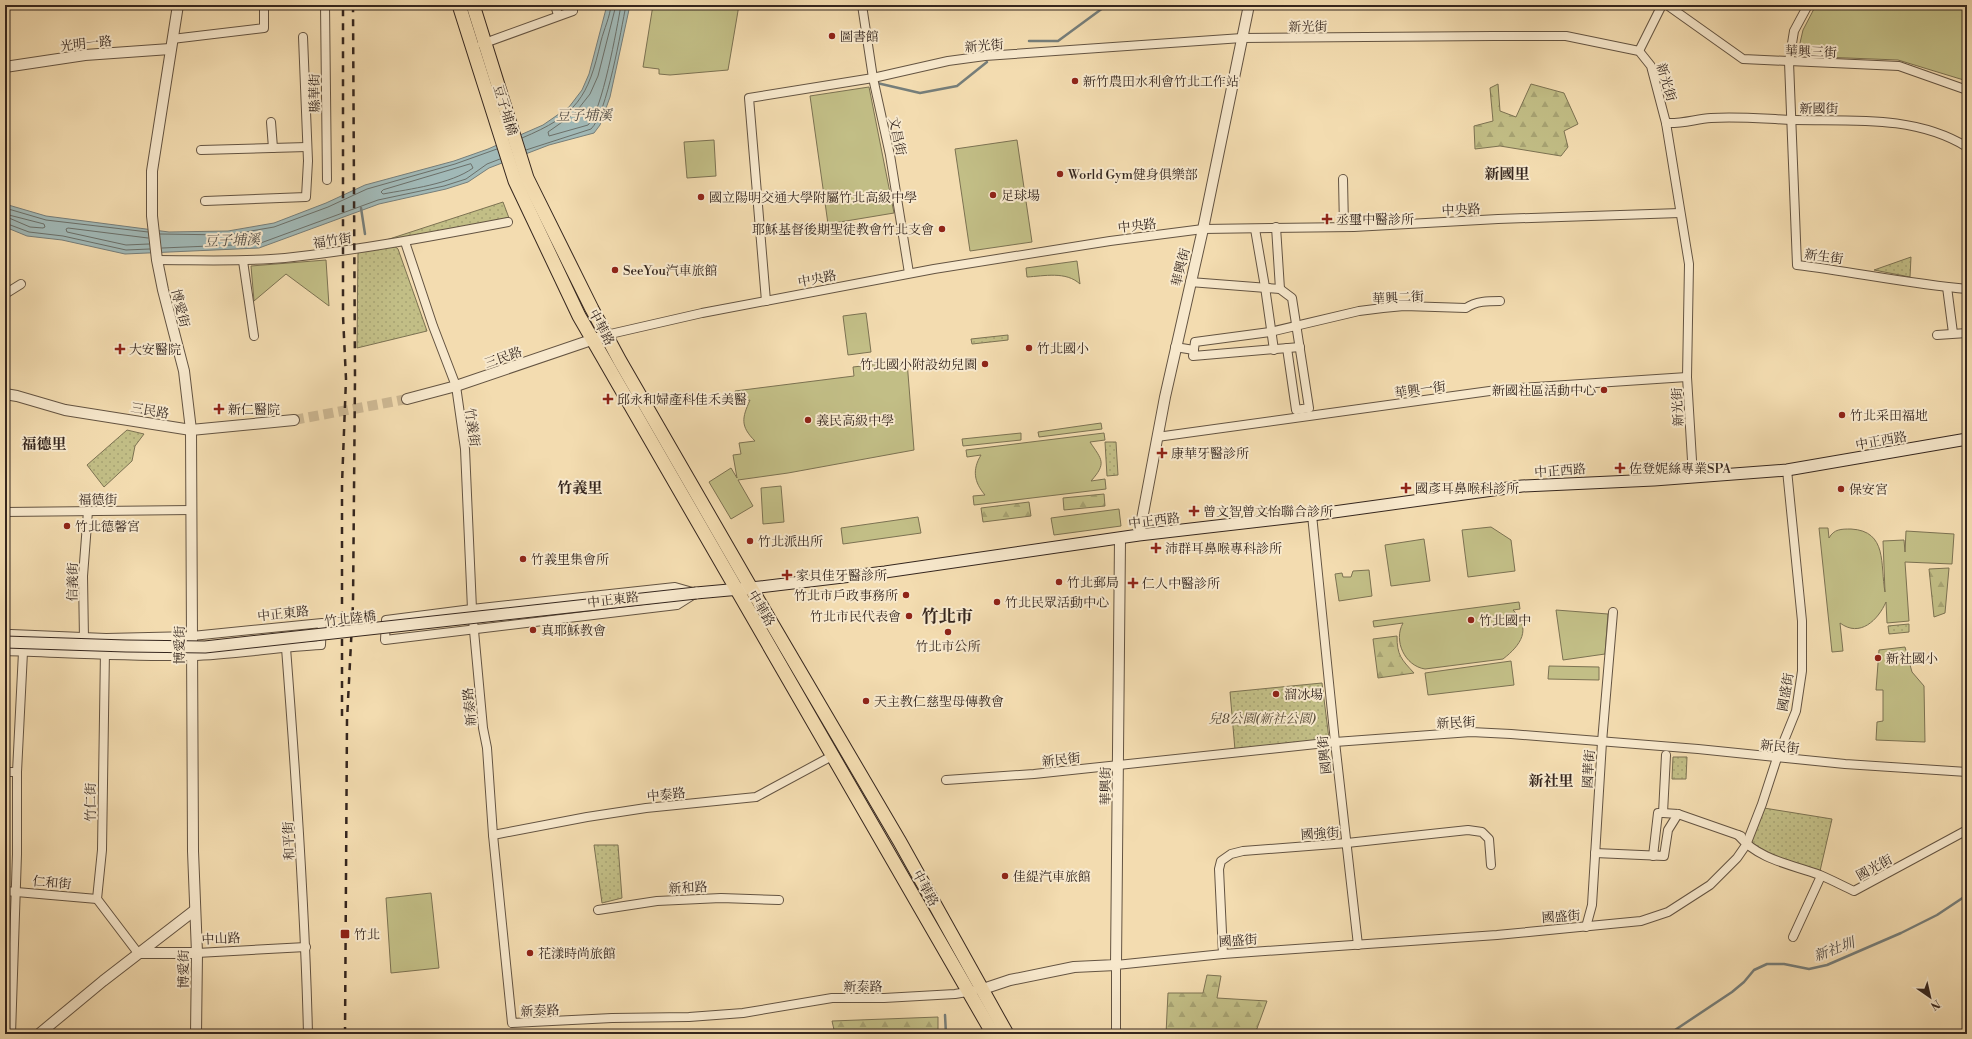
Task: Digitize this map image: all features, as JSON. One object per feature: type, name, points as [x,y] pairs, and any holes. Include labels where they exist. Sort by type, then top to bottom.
[{"type":"main road","points":[[459,5],[479,46]]},
{"type":"main road","points":[[473,5],[479,46]]},
{"type":"main road","name":"豆子埔橋","points":[[479,46],[521,180]]},
{"type":"main road","name":"中華路","points":[[521,180],[744,589],[832,756],[993,1034]]},
{"type":"main road","name":"中華路","points":[[521,180],[592,340],[900,842],[1008,1034]]},
{"type":"main road","name":"中正西路","points":[[744,589],[989,558],[1139,535],[1312,515],[1522,486],[1693,477],[1787,470],[1967,439]]},
{"type":"main road","name":"中正東路","points":[[696,593],[744,589]]},
{"type":"main road","name":"竹北陸橋","points":[[5,642],[126,646],[205,646],[696,593]]},
{"type":"street","points":[[178,5],[171,44],[264,28],[264,5]]},
{"type":"street","name":"縣華街","points":[[325,5],[327,180]]},
{"type":"street","points":[[555,5],[558,15]]},
{"type":"street","name":"文昌街","points":[[862,5],[873,78],[890,155],[909,273]]},
{"type":"street","name":"華興街","points":[[1139,535],[1175,348],[1203,229],[1248,5]]},
{"type":"street","points":[[1639,50],[1662,5]]},
{"type":"street","name":"華興三街","points":[[1667,5],[1743,59],[1899,66],[1967,90]]},
{"type":"street","points":[[1792,120],[1789,62],[1794,31],[1808,5]]},
{"type":"street","points":[[479,46],[558,15],[573,11]]},
{"type":"street","name":"新光街","points":[[766,301],[749,98],[873,78],[948,61],[986,56],[1242,38],[1566,36],[1639,50],[1651,66],[1666,123],[1688,264],[1687,377],[1693,477]]},
{"type":"street","points":[[205,202],[306,197],[308,161],[303,37]]},
{"type":"street","name":"光明一路","points":[[5,67],[171,44]]},
{"type":"street","name":"博愛街","points":[[171,44],[152,171],[152,216],[157,260],[163,290],[184,371],[191,430],[193,844],[197,953],[196,1034]]},
{"type":"street","name":"新國街","points":[[1666,123],[1678,124],[1718,118],[1856,120],[1908,124],[1956,140],[1967,147]]},
{"type":"street","name":"新生街","points":[[1792,120],[1797,265],[1967,289]]},
{"type":"street","points":[[271,122],[273,148]]},
{"type":"street","points":[[201,150],[307,147]]},
{"type":"street","points":[[1343,179],[1344,227]]},
{"type":"street","name":"中央路","points":[[606,335],[702,313],[909,273],[1064,248],[1203,229],[1344,227],[1498,219],[1680,213]]},
{"type":"street","name":"福竹街","points":[[157,260],[243,261],[285,258],[405,242],[508,222]]},
{"type":"street","points":[[1276,227],[1280,289]]},
{"type":"street","points":[[1255,229],[1274,350]]},
{"type":"street","name":"竹義街","points":[[405,242],[433,326],[456,386],[465,449],[474,627]]},
{"type":"street","points":[[243,261],[254,336]]},
{"type":"street","points":[[1190,282],[1280,289],[1292,298],[1308,408],[1296,410],[1287,348]]},
{"type":"street","points":[[5,294],[21,284]]},
{"type":"street","points":[[1948,287],[1953,333]]},
{"type":"street","name":"華興二街","points":[[1194,350],[1195,342],[1297,327],[1359,311],[1404,306],[1466,308],[1472,304],[1500,301]]},
{"type":"street","points":[[1937,336],[1953,333],[1967,333]]},
{"type":"street","name":"三民路","points":[[407,399],[456,386],[606,335]]},
{"type":"street","points":[[1175,348],[1194,350],[1193,356],[1300,347]]},
{"type":"street","name":"華興一街","points":[[1157,437],[1504,389],[1687,377]]},
{"type":"street","name":"三民路","points":[[5,394],[65,410],[191,430],[294,420]]},
{"type":"street","name":"國盛街","points":[[969,992],[1010,980],[1074,967],[1223,954],[1586,927],[1641,921],[1668,912],[1710,885],[1737,858],[1747,841],[1762,804],[1777,758],[1796,712],[1802,671],[1802,621],[1787,470]]},
{"type":"street","name":"福德街","points":[[5,512],[192,510]]},
{"type":"street","name":"信義街","points":[[83,653],[83,576],[88,511]]},
{"type":"street","name":"國興街","points":[[1312,515],[1335,742],[1358,945]]},
{"type":"street","name":"華興街","points":[[1116,1034],[1120,539]]},
{"type":"street","name":"中正東路","points":[[675,587],[696,593],[677,605],[474,627],[385,640],[386,620],[675,587]]},
{"type":"street","name":"國華街","points":[[1586,927],[1592,905],[1602,742],[1613,612]]},
{"type":"street","name":"中正東路","points":[[5,636],[11,634],[106,638],[192,636],[322,623],[321,645],[192,656],[105,655],[5,651]]},
{"type":"street","name":"新泰路","points":[[474,627],[483,728],[487,748],[493,835],[512,1023],[612,1018],[689,1017],[743,1013],[832,998],[884,998],[969,992]]},
{"type":"street","name":"竹仁街","points":[[97,898],[102,850],[106,638]]},
{"type":"street","name":"和平街","points":[[286,648],[299,814],[306,946],[308,1034]]},
{"type":"street","points":[[11,1034],[16,891],[17,772],[23,652]]},
{"type":"street","name":"新民街","points":[[946,780],[1034,774],[1335,742],[1471,732],[1510,734],[1777,758],[1967,772]]},
{"type":"street","points":[[1663,813],[1666,755]]},
{"type":"street","name":"中泰路","points":[[493,835],[587,817],[646,808],[756,797],[832,756]]},
{"type":"street","points":[[5,772],[17,772]]},
{"type":"street","points":[[1595,852],[1652,856],[1664,856],[1668,830],[1678,814],[1658,813],[1652,856]]},
{"type":"street","name":"國光街","points":[[1678,814],[1738,835],[1763,856],[1821,876],[1854,891],[1967,830]]},
{"type":"street","name":"國強街","points":[[1223,954],[1219,869],[1221,861],[1231,854],[1243,851],[1347,843],[1468,830],[1482,832],[1489,839],[1491,864]]},
{"type":"street","points":[[1793,937],[1821,876]]},
{"type":"street","name":"仁和街","points":[[5,891],[97,898]]},
{"type":"street","points":[[97,898],[138,953]]},
{"type":"street","name":"新和路","points":[[598,910],[657,901],[721,898],[779,900]]},
{"type":"street","points":[[39,1034],[138,953],[195,910]]},
{"type":"street","name":"中山路","points":[[138,953],[197,953],[306,946]]},
{"type":"green space","points":[[653,5],[739,5],[728,70],[670,75],[659,74],[659,69],[643,67]]},
{"type":"green space","points":[[1816,5],[1967,5],[1967,81],[1898,60],[1797,56],[1803,30]]},
{"type":"green space","points":[[1498,84],[1500,111],[1516,117],[1531,84],[1564,93],[1578,124],[1564,131],[1568,147],[1561,156],[1500,146],[1475,149],[1474,126],[1493,121],[1490,88]]},
{"type":"green space","points":[[869,87],[894,213],[828,224],[810,96]]},
{"type":"green space","points":[[714,140],[716,176],[687,178],[684,142]]},
{"type":"green space","name":"足球場","points":[[1017,140],[1032,242],[970,251],[955,149]]},
{"type":"green space","points":[[503,202],[509,218],[377,243]]},
{"type":"green space","points":[[393,245],[398,249],[427,331],[357,348],[358,252]]},
{"type":"green space","points":[[1911,257],[1910,277],[1874,270]]},
{"type":"green space","points":[[326,260],[329,306],[286,274],[254,301],[251,266]]},
{"type":"green space","points":[[1077,261],[1080,284],[1068,277],[1055,275],[1027,277],[1026,268]]},
{"type":"green space","points":[[866,313],[871,352],[848,355],[843,316]]},
{"type":"green space","points":[[1008,335],[1008,340],[972,344],[971,339]]},
{"type":"green space","points":[[907,361],[914,450],[788,473],[738,480],[753,506],[731,519],[709,482],[731,468],[737,478],[733,455],[741,454],[739,443],[755,441],[747,431],[744,422],[745,412],[750,400],[736,402],[735,391],[854,376],[853,367]]},
{"type":"green space","points":[[1101,423],[1102,429],[1039,437],[1038,432]]},
{"type":"green space","points":[[127,430],[144,434],[135,446],[132,461],[104,487],[87,465]]},
{"type":"green space","points":[[1021,433],[1021,440],[963,446],[962,439]]},
{"type":"green space","points":[[1104,433],[1105,440],[1090,442],[1101,462],[1099,470],[1091,481],[1105,479],[1106,489],[974,505],[973,496],[985,495],[978,485],[975,471],[981,455],[967,457],[966,450]]},
{"type":"green space","points":[[1105,442],[1116,442],[1118,475],[1107,476]]},
{"type":"green space","points":[[781,486],[784,522],[763,524],[761,488]]},
{"type":"green space","points":[[1104,494],[1105,506],[1064,510],[1063,498]]},
{"type":"green space","points":[[1029,502],[1031,516],[983,522],[981,508]]},
{"type":"green space","points":[[1119,509],[1121,526],[1054,535],[1051,518]]},
{"type":"green space","points":[[918,517],[921,533],[843,544],[841,528]]},
{"type":"green space","points":[[1491,527],[1511,540],[1515,571],[1468,577],[1462,530]]},
{"type":"green space","points":[[1819,528],[1828,528],[1829,538],[1836,531],[1844,529],[1863,531],[1871,536],[1877,543],[1880,551],[1885,592],[1883,541],[1904,540],[1905,552],[1906,531],[1954,534],[1952,564],[1905,562],[1909,621],[1887,623],[1886,602],[1883,609],[1868,625],[1854,629],[1840,623],[1843,651],[1832,652]]},
{"type":"green space","points":[[1424,539],[1430,581],[1391,586],[1385,545]]},
{"type":"green space","points":[[1949,568],[1945,613],[1934,617],[1929,569]]},
{"type":"green space","points":[[1369,570],[1372,596],[1339,601],[1335,574],[1342,573],[1343,577],[1351,577],[1353,571]]},
{"type":"green space","points":[[1519,602],[1520,609],[1513,610],[1519,617],[1522,624],[1522,636],[1515,648],[1503,659],[1425,669],[1418,667],[1407,658],[1400,645],[1399,637],[1403,623],[1374,627],[1373,621]]},
{"type":"green space","points":[[1556,610],[1608,614],[1605,654],[1563,660]]},
{"type":"green space","points":[[1909,624],[1909,632],[1889,634],[1888,626]]},
{"type":"green space","points":[[1397,636],[1399,652],[1406,664],[1414,673],[1378,678],[1373,639]]},
{"type":"green space","points":[[1905,647],[1912,672],[1924,686],[1925,742],[1876,740],[1877,722],[1883,721],[1883,690],[1876,690],[1879,650]]},
{"type":"green space","points":[[1511,661],[1514,685],[1428,695],[1425,673]]},
{"type":"green space","points":[[1549,666],[1599,667],[1599,680],[1548,679]]},
{"type":"green space","name":"兒8公園(新社公園)","points":[[1322,683],[1329,739],[1235,750],[1230,692]]},
{"type":"green space","points":[[1673,757],[1687,757],[1686,779],[1672,779]]},
{"type":"green space","points":[[1764,808],[1832,819],[1820,871],[1774,856],[1750,842]]},
{"type":"green space","points":[[594,845],[618,845],[622,898],[602,903]]},
{"type":"green space","points":[[431,893],[439,968],[391,973],[386,898]]},
{"type":"green space","points":[[1207,975],[1221,976],[1217,998],[1267,1001],[1255,1034],[1166,1034],[1168,993],[1203,993]]},
{"type":"green space","points":[[938,1017],[938,1034],[835,1034],[832,1021]]},
{"type":"water","name":"豆子埔溪","points":[[607,5],[630,5],[610,97],[600,125],[594,133],[549,145],[489,168],[468,182],[446,189],[379,204],[259,248],[125,254],[62,240],[27,236],[5,227],[5,204],[46,216],[169,232],[228,231],[274,223],[326,203],[365,185],[454,161],[488,149],[543,125],[569,107],[582,90],[589,74]]},
{"type":"waterway","points":[[1029,41],[1058,41],[1107,5]]},
{"type":"waterway","points":[[877,83],[920,93],[957,86],[987,62]]},
{"type":"waterway","points":[[361,208],[365,234]]},
{"type":"waterway","points":[[5,523],[8,520]]},
{"type":"waterway","name":"新社圳","points":[[1669,1034],[1732,992],[1744,982],[1754,970],[1767,964],[1784,964],[1809,969],[1827,965],[1901,933],[1937,915],[1967,895]]},
{"type":"waterway","name":"新社圳","points":[[945,1015],[946,1034]]},
{"type":"tunnel","points":[[294,420],[407,399]]},
{"type":"railway","points":[[342,716],[342,484],[346,379],[343,316],[343,5]]},
{"type":"railway","points":[[345,1034],[347,720],[353,604],[355,377],[353,5]]},
{"type":"place","name":"圖書館","points":[[832,36]]},
{"type":"place","name":"新竹農田水利會竹北工作站","points":[[1075,81]]},
{"type":"place","name":"World Gym健身俱樂部","points":[[1060,174]]},
{"type":"place","name":"足球場","points":[[993,195]]},
{"type":"place","name":"國立陽明交通大學附屬竹北高級中學","points":[[701,197]]},
{"type":"place","name":"丞璽中醫診所","points":[[1327,219]]},
{"type":"place","name":"耶穌基督後期聖徒教會竹北支會","points":[[942,229]]},
{"type":"place","name":"SeeYou汽車旅館","points":[[615,270]]},
{"type":"place","name":"竹北國小","points":[[1029,348]]},
{"type":"place","name":"大安醫院","points":[[120,349]]},
{"type":"place","name":"竹北國小附設幼兒園","points":[[985,364]]},
{"type":"place","name":"新國社區活動中心","points":[[1604,390]]},
{"type":"place","name":"邱永和婦產科佳禾美醫","points":[[608,399]]},
{"type":"place","name":"新仁醫院","points":[[219,409]]},
{"type":"place","name":"竹北采田福地","points":[[1842,415]]},
{"type":"place","name":"義民高級中學","points":[[808,420]]},
{"type":"place","name":"康華牙醫診所","points":[[1162,453]]},
{"type":"place","name":"佐登妮絲專業SPA","points":[[1620,468]]},
{"type":"place","name":"國彥耳鼻喉科診所","points":[[1406,488]]},
{"type":"place","name":"保安宮","points":[[1841,489]]},
{"type":"place","name":"曾文智曾文怡聯合診所","points":[[1194,511]]},
{"type":"place","name":"竹北德馨宮","points":[[67,526]]},
{"type":"place","name":"竹北派出所","points":[[750,541]]},
{"type":"place","name":"沛群耳鼻喉專科診所","points":[[1156,548]]},
{"type":"place","name":"竹義里集會所","points":[[523,559]]},
{"type":"place","name":"家貝佳牙醫診所","points":[[787,575]]},
{"type":"place","name":"竹北郵局","points":[[1059,582]]},
{"type":"place","name":"仁人中醫診所","points":[[1133,583]]},
{"type":"place","name":"竹北市戶政事務所","points":[[906,595]]},
{"type":"place","name":"竹北民眾活動中心","points":[[997,602]]},
{"type":"place","name":"竹北市民代表會","points":[[909,616]]},
{"type":"place","name":"竹北國中","points":[[1471,620]]},
{"type":"place","name":"真耶穌教會","points":[[533,630]]},
{"type":"place","name":"竹北市公所","points":[[948,632]]},
{"type":"place","name":"新社國小","points":[[1878,658]]},
{"type":"place","name":"溜冰場","points":[[1276,694]]},
{"type":"place","name":"天主教仁慈聖母傳教會","points":[[866,701]]},
{"type":"place","name":"佳緹汽車旅館","points":[[1005,876]]},
{"type":"place","name":"竹北","points":[[345,934]]},
{"type":"place","name":"花漾時尚旅館","points":[[530,953]]},
{"type":"district","name":"新國里","points":[[1507,174]]},
{"type":"district","name":"福德里","points":[[44,444]]},
{"type":"district","name":"竹義里","points":[[580,488]]},
{"type":"district","name":"竹北市","points":[[947,616]]},
{"type":"district","name":"新社里","points":[[1551,781]]}]
